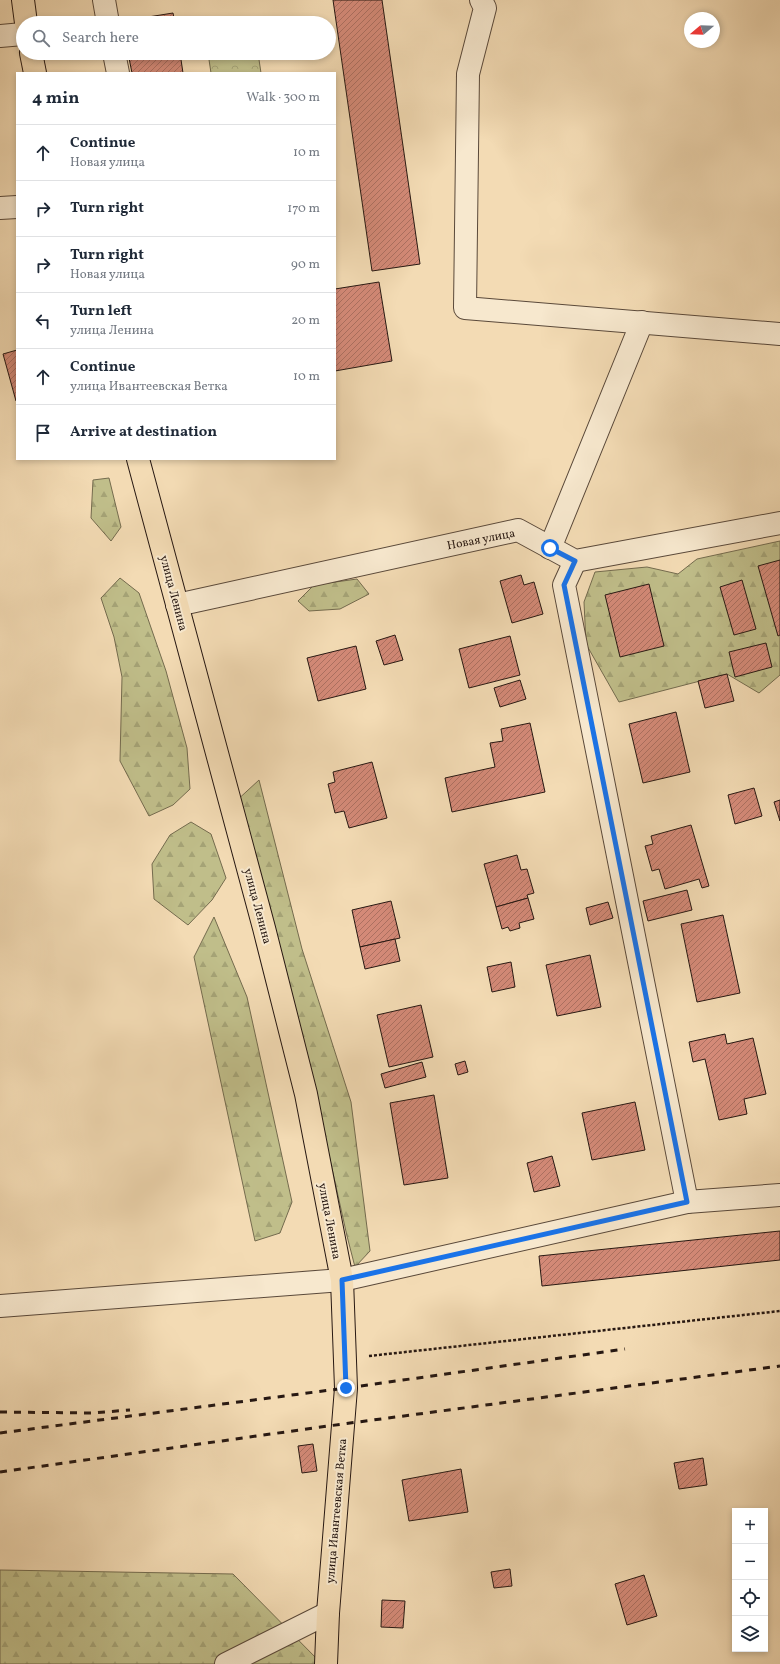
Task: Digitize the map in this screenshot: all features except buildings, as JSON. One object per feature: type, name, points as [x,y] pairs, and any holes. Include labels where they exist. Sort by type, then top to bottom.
[{"type":"main road","points":[[23,0],[25,16]]},
{"type":"main road","points":[[32,60],[35,72]]},
{"type":"main road","name":"улица Ленина","points":[[138,460],[264,928],[306,1094],[342,1280],[346,1359]]},
{"type":"main road","name":"улица Ивантеевская Ветка","points":[[326,1664],[328,1612],[344,1424],[346,1359]]},
{"type":"street","points":[[104,0],[107,16]]},
{"type":"street","points":[[481,0],[485,8],[468,74],[465,308],[780,334]]},
{"type":"street","points":[[0,36],[16,35]]},
{"type":"street","points":[[115,60],[118,72]]},
{"type":"street","points":[[0,208],[16,206]]},
{"type":"street","points":[[550,548],[642,322]]},
{"type":"street","points":[[687,1202],[564,585],[575,561],[780,523]]},
{"type":"street","name":"Новая улица","points":[[177,605],[518,530],[575,561]]},
{"type":"street","points":[[0,1306],[342,1280],[687,1202],[780,1195]]},
{"type":"street","points":[[226,1664],[328,1612]]},
{"type":"path","points":[[346,1359],[780,1311]]},
{"type":"green space","points":[[209,60],[259,60],[261,72],[211,72]]},
{"type":"green space","points":[[109,478],[121,527],[111,541],[91,518],[93,480]]},
{"type":"green space","points":[[780,541],[780,675],[759,693],[727,674],[619,702],[586,644],[584,602],[595,572],[647,567],[678,574],[697,559]]},
{"type":"green space","points":[[120,578],[139,593],[166,671],[187,748],[190,789],[173,805],[149,816],[120,761],[122,677],[114,637],[101,598]]},
{"type":"green space","points":[[357,579],[369,594],[340,609],[309,611],[298,601],[314,585]]},
{"type":"green space","points":[[259,780],[302,949],[351,1102],[370,1251],[355,1267],[323,1128],[234,803]]},
{"type":"green space","points":[[191,822],[211,834],[226,878],[212,900],[188,925],[154,899],[152,864],[170,835]]},
{"type":"green space","points":[[214,917],[247,997],[292,1202],[280,1233],[255,1241],[194,957]]},
{"type":"green space","points":[[0,1570],[233,1574],[322,1664],[0,1664]]},
{"type":"railway","points":[[0,1433],[346,1388],[625,1349]]},
{"type":"railway","points":[[0,1472],[328,1426],[780,1366]]},
{"type":"railway","points":[[0,1412],[91,1413],[130,1410]]},
{"type":"route","points":[[346,1388],[342,1280],[687,1202],[564,585],[575,561],[550,548]]}]
